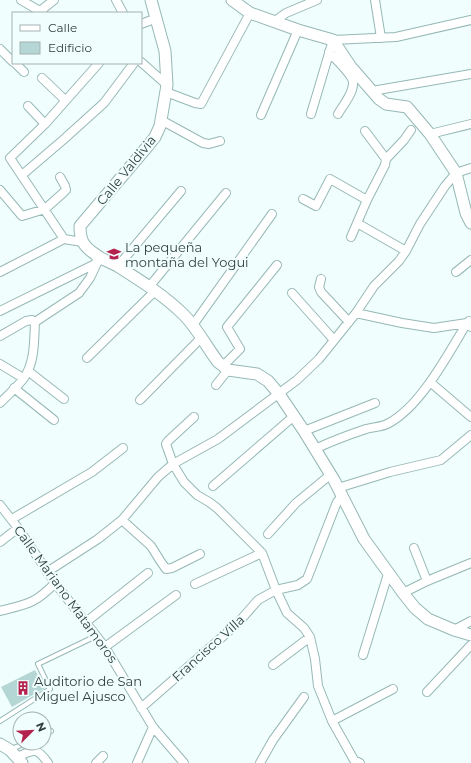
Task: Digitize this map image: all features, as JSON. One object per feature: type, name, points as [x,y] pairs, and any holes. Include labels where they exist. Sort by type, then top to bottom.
[{"type":"street","points":[[21,0],[42,12],[54,0]]},
{"type":"street","points":[[116,0],[122,12]]},
{"type":"street","name":"Calle Valdivia","points":[[82,242],[80,226],[155,137],[162,120],[166,89],[165,51],[151,0]]},
{"type":"street","points":[[232,0],[250,13],[298,30],[333,40],[396,37],[471,20]]},
{"type":"street","points":[[275,21],[286,13],[317,0]]},
{"type":"street","points":[[375,0],[381,38]]},
{"type":"street","points":[[142,63],[166,89],[195,103],[201,104],[250,13]]},
{"type":"street","points":[[142,24],[157,18]]},
{"type":"street","points":[[261,115],[298,30]]},
{"type":"street","points":[[311,114],[333,40]]},
{"type":"street","points":[[333,40],[351,67],[379,99],[386,104],[407,107],[430,134],[456,173],[466,213],[470,219]]},
{"type":"street","points":[[329,52],[350,76],[353,82],[351,91],[338,114]]},
{"type":"street","points":[[1,53],[12,61]]},
{"type":"street","points":[[16,64],[24,72]]},
{"type":"street","points":[[64,239],[10,158],[45,124],[95,64]]},
{"type":"street","points":[[22,175],[104,103],[133,64]]},
{"type":"street","points":[[372,91],[471,74]]},
{"type":"street","points":[[42,78],[65,100]]},
{"type":"street","points":[[28,106],[45,124]]},
{"type":"street","points":[[162,120],[203,143],[209,144],[220,141]]},
{"type":"street","points":[[430,134],[471,124]]},
{"type":"street","points":[[351,237],[367,200],[385,165],[386,159],[404,140],[411,130]]},
{"type":"street","points":[[364,131],[386,159]]},
{"type":"street","points":[[47,572],[98,539],[122,520],[158,477],[173,464],[218,439],[297,380],[319,359],[356,313],[374,286],[399,261],[445,186],[456,173],[471,168]]},
{"type":"street","points":[[0,190],[22,216],[45,209],[66,190],[60,177]]},
{"type":"street","points":[[303,199],[316,206],[330,179],[367,200]]},
{"type":"street","points":[[118,266],[181,191]]},
{"type":"street","points":[[87,358],[152,289],[226,193]]},
{"type":"street","points":[[193,324],[272,214]]},
{"type":"street","points":[[357,223],[406,251]]},
{"type":"street","points":[[0,272],[64,239],[82,242],[97,259],[118,266],[152,289],[193,324],[218,362],[226,368],[257,374],[268,381],[279,394],[304,431],[340,492],[364,538],[403,594],[428,619],[454,630],[471,635]]},
{"type":"street","points":[[0,311],[97,259]]},
{"type":"street","points":[[0,336],[26,321],[32,320],[35,322],[79,294],[90,278],[97,259]]},
{"type":"street","points":[[456,272],[471,260]]},
{"type":"street","points":[[216,385],[240,349],[227,327],[276,265]]},
{"type":"street","points":[[321,279],[321,292],[349,322]]},
{"type":"street","points":[[292,293],[334,340]]},
{"type":"street","points":[[356,313],[434,328],[470,323]]},
{"type":"street","points":[[0,403],[26,375],[34,349],[35,322]]},
{"type":"street","points":[[315,449],[340,437],[375,426],[388,424],[401,416],[430,382],[470,323]]},
{"type":"street","points":[[140,400],[201,338]]},
{"type":"street","points":[[0,364],[26,375],[64,399]]},
{"type":"street","points":[[430,382],[471,417]]},
{"type":"street","points":[[14,388],[54,420]]},
{"type":"street","points":[[304,431],[375,403]]},
{"type":"street","points":[[213,486],[294,416]]},
{"type":"street","points":[[194,418],[166,444],[173,464],[184,482],[197,495],[217,508],[262,553],[276,590],[287,613],[304,628],[310,637],[315,660],[318,686],[332,721],[354,760],[360,763]]},
{"type":"street","points":[[340,492],[390,472],[441,460],[471,435]]},
{"type":"street","points":[[12,519],[92,472],[123,448]]},
{"type":"street","points":[[268,534],[296,503],[330,475]]},
{"type":"street","name":"Francisco Villa","points":[[141,708],[237,624],[258,600],[276,590],[298,585],[307,579],[340,492]]},
{"type":"street","name":"Calle Mariano Matamoros","points":[[1,507],[12,519],[55,583],[106,648],[153,726],[184,763]]},
{"type":"street","points":[[122,520],[151,546],[160,562],[166,569],[172,568],[200,554]]},
{"type":"street","points":[[0,542],[18,528]]},
{"type":"street","points":[[414,548],[427,581]]},
{"type":"street","points":[[195,584],[262,553]]},
{"type":"street","points":[[403,594],[427,581],[471,563]]},
{"type":"street","points":[[86,622],[148,573]]},
{"type":"street","points":[[363,655],[388,574]]},
{"type":"street","points":[[0,611],[29,604],[37,600],[55,583]]},
{"type":"street","points":[[106,648],[176,596]]},
{"type":"street","points":[[454,630],[471,621]]},
{"type":"street","points":[[273,665],[310,637]]},
{"type":"street","points":[[427,692],[471,645]]},
{"type":"street","points":[[332,721],[393,689]]},
{"type":"street","points":[[260,763],[273,740],[304,697]]},
{"type":"street","points":[[137,763],[153,726]]},
{"type":"street","points":[[0,744],[16,757],[35,750],[39,752],[48,763]]},
{"type":"street","points":[[96,763],[103,756]]},
{"type":"lane","points":[[0,721],[50,689],[38,664],[96,636]]},
{"type":"building","name":"Auditorio de San Miguel Ajusco","points":[[35,670],[45,688],[12,707],[1,687]]},
{"type":"place","name":"La pequeña montaña del Yogui","points":[[114,254]]},
{"type":"place","name":"Auditorio de San Miguel Ajusco","points":[[23,688]]}]
